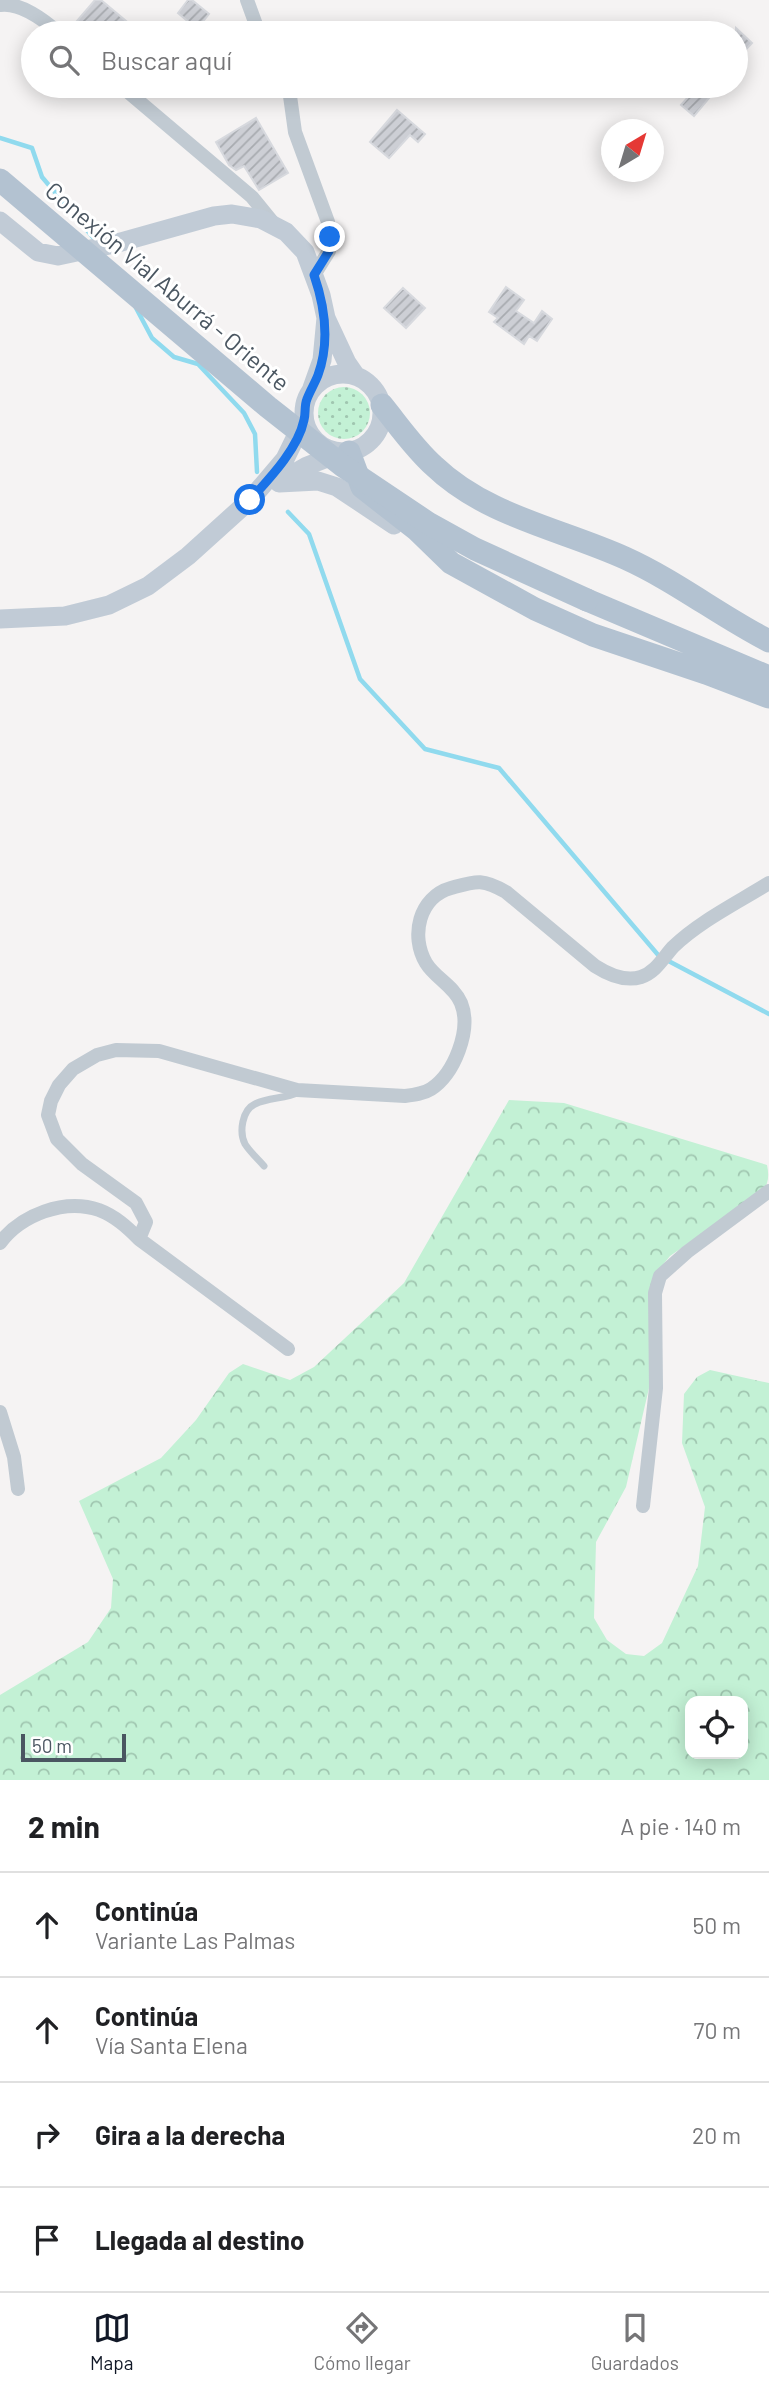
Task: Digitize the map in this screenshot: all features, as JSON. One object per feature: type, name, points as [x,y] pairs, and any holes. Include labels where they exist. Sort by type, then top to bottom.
[{"type":"main road","name":"Conexión Vial Aburrá - Oriente","points":[[0,180],[277,414],[343,466],[428,523],[488,555],[587,600],[769,675]]},
{"type":"main road","points":[[0,221],[38,252],[49,256],[114,244],[232,214],[261,219],[275,225],[297,242],[304,252],[314,275],[326,318],[356,376]]},
{"type":"main road","points":[[0,619],[65,616],[108,605],[148,586],[188,556],[250,500],[285,459],[304,420],[305,404],[322,359],[326,318]]},
{"type":"main road","points":[[250,500],[307,466],[361,449],[372,441],[379,430],[383,418],[382,405],[370,384],[356,376],[342,374],[328,377],[312,389]]},
{"type":"main road","points":[[382,405],[412,444],[466,492],[491,506],[626,559],[769,641]]},
{"type":"main road","points":[[304,420],[317,442],[332,451],[345,453]]},
{"type":"main road","points":[[345,453],[362,487],[417,530],[451,563]]},
{"type":"main road","points":[[279,483],[318,481],[337,487],[451,563],[535,609],[593,635],[769,697]]},
{"type":"street","points":[[247,0],[255,21]]},
{"type":"street","points":[[0,5],[22,9],[43,21]]},
{"type":"street","points":[[135,98],[252,197],[275,225]]},
{"type":"street","points":[[290,98],[295,132],[328,222],[329,251],[314,275]]},
{"type":"street","points":[[139,1239],[146,1222],[136,1203],[82,1164],[57,1139],[48,1115],[59,1085],[73,1069],[97,1055],[116,1050],[159,1051],[302,1090],[411,1095],[428,1091],[446,1074],[462,1038],[462,1007],[457,995],[427,964],[418,944],[420,917],[426,905],[436,895],[480,880],[494,885],[605,972],[626,979],[644,976],[656,969],[685,936],[769,883]]},
{"type":"street","points":[[643,1506],[656,1388],[655,1293],[660,1276],[687,1252],[769,1191]]},
{"type":"street","points":[[0,1243],[18,1224],[41,1212],[72,1207],[97,1210],[121,1221],[139,1239],[288,1349]]},
{"type":"street","points":[[0,1412],[14,1457],[18,1489]]},
{"type":"lane","points":[[264,1166],[245,1143],[242,1133],[245,1113],[257,1102],[288,1098],[302,1090]]},
{"type":"green space","points":[[344,387],[354,389],[362,395],[368,403],[368,423],[362,431],[354,437],[344,439],[334,437],[326,431],[320,423],[318,413],[320,403],[326,395],[334,389]]},
{"type":"green space","points":[[509,1100],[564,1103],[767,1165],[768,1178],[763,1191],[670,1256],[653,1277],[649,1388],[626,1487],[596,1542],[594,1618],[607,1640],[626,1654],[644,1656],[662,1643],[698,1566],[705,1507],[682,1443],[684,1394],[697,1377],[710,1370],[769,1383],[769,1780],[0,1780],[0,1695],[88,1642],[111,1608],[113,1579],[79,1501],[161,1458],[196,1420],[229,1373],[243,1364],[290,1380],[314,1367],[404,1283]]},
{"type":"building","points":[[95,0],[101,0],[126,21],[77,21]]},
{"type":"building","points":[[188,0],[192,0],[209,14],[203,21],[188,21],[178,13]]},
{"type":"building","points":[[687,98],[709,98],[694,116],[681,105]]},
{"type":"building","points":[[397,110],[425,134],[418,142],[410,135],[389,158],[370,142]]},
{"type":"building","points":[[256,118],[288,173],[259,190],[244,166],[236,170],[229,165],[216,142]]},
{"type":"building","points":[[506,287],[524,300],[516,311],[534,323],[542,311],[552,319],[537,341],[529,336],[524,344],[494,322],[498,318],[489,312]]},
{"type":"building","points":[[403,288],[425,308],[406,328],[384,308]]},
{"type":"waterway","points":[[0,138],[32,148],[42,177],[97,242]]},
{"type":"waterway","points":[[135,306],[152,338],[174,357],[198,364],[244,413],[255,434],[257,472]]},
{"type":"waterway","points":[[288,512],[309,534],[360,679],[425,749],[499,768],[659,956],[769,1014]]},
{"type":"route","points":[[250,500],[272,476],[294,443],[304,420],[305,404],[318,374],[326,318],[314,275],[329,251],[330,237]]}]
